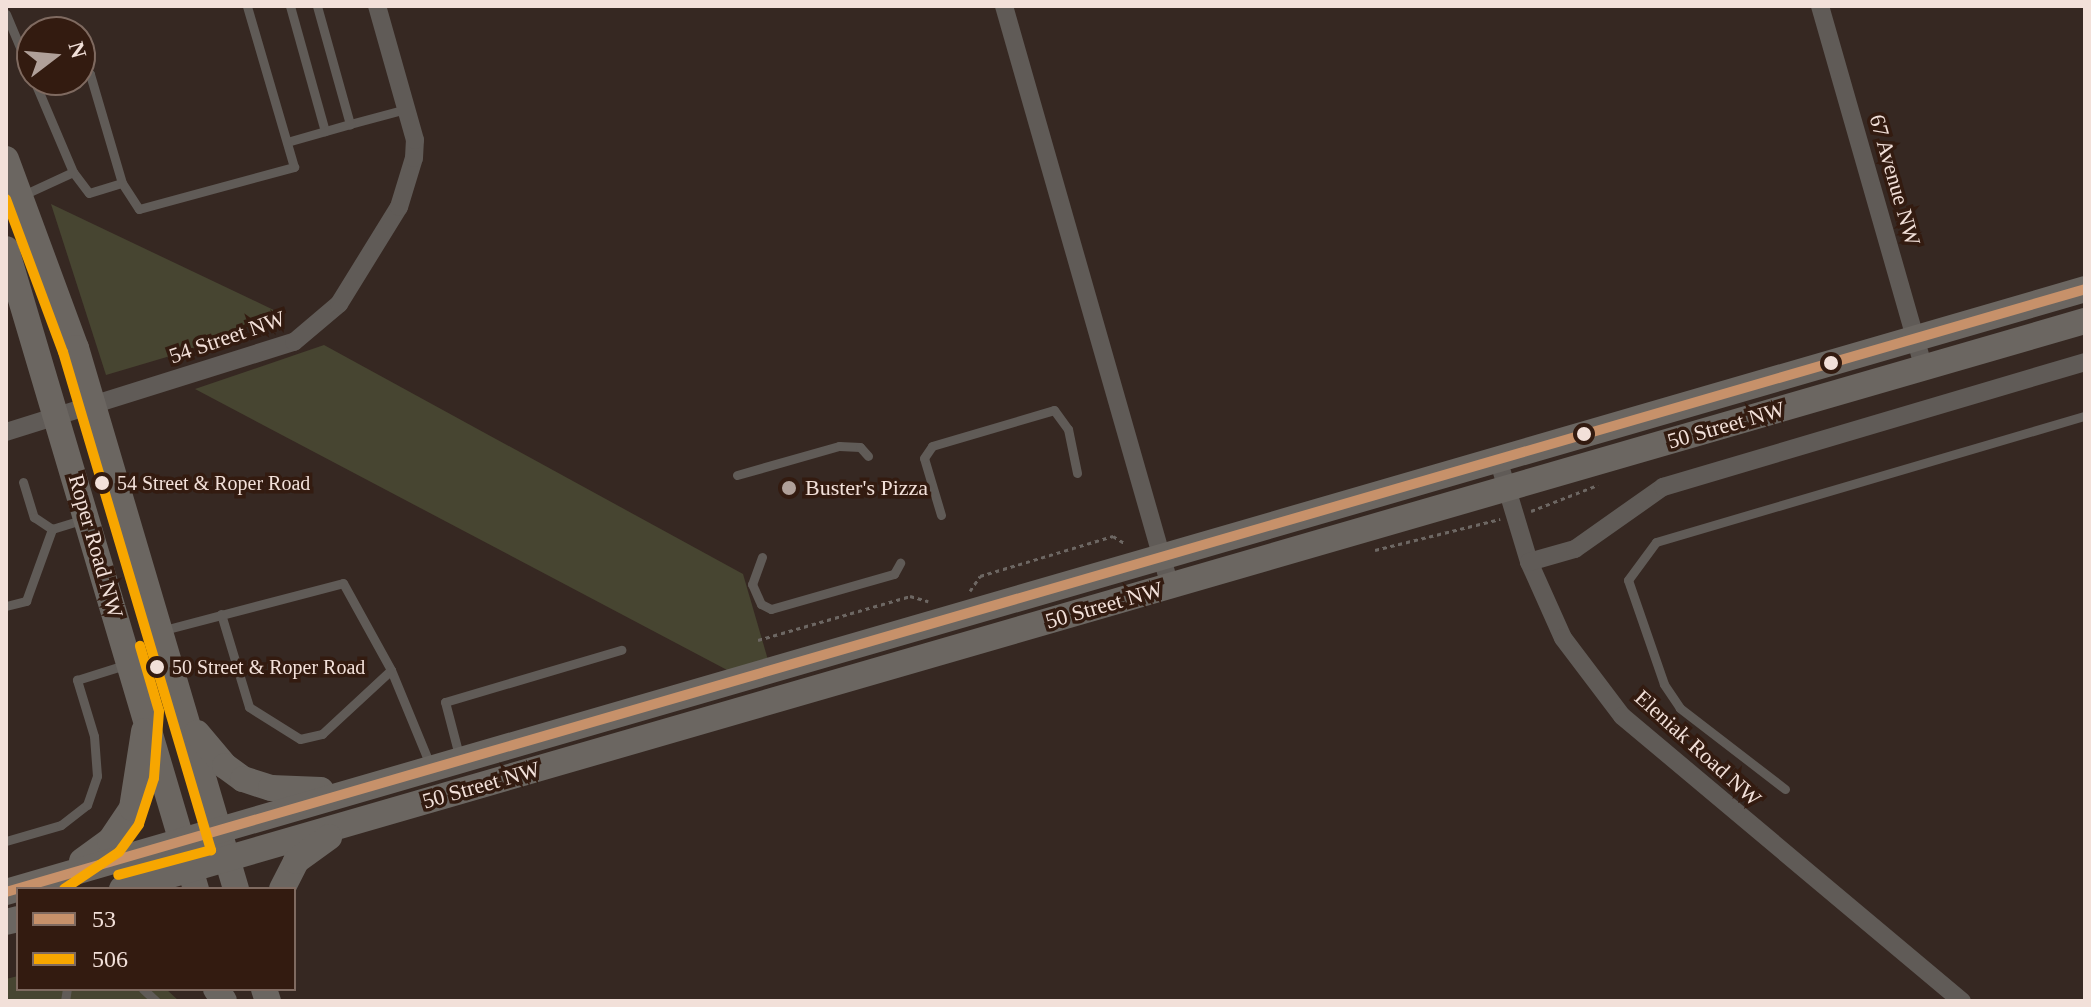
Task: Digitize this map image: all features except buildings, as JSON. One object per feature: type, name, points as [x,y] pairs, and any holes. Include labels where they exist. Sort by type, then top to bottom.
[{"type":"main road","name":"Roper Road NW","points":[[6,159],[93,405],[235,887]]},
{"type":"main road","name":"Roper Road NW","points":[[6,249],[59,416],[194,879]]},
{"type":"main road","name":"50 Street NW","points":[[22,887],[2085,289]]},
{"type":"main road","name":"50 Street NW","points":[[136,887],[194,879],[228,860],[357,820],[2085,321]]},
{"type":"main road","points":[[62,875],[110,841],[126,820],[138,786],[145,711]]},
{"type":"main road","points":[[188,721],[221,762],[243,779],[286,790],[352,790]]},
{"type":"main road","points":[[283,887],[296,861],[357,820]]},
{"type":"street","points":[[377,6],[406,109]]},
{"type":"street","points":[[1004,6],[1170,586]]},
{"type":"street","name":"67 Avenue NW","points":[[1820,6],[1924,368]]},
{"type":"street","name":"54 Street NW","points":[[6,432],[263,353],[320,326],[339,304],[399,207],[414,158],[406,109]]},
{"type":"street","name":"50 Street NW","points":[[1529,562],[1575,549],[1663,487],[2085,362]]},
{"type":"street","name":"Eleniak Road NW","points":[[1498,459],[1529,562],[1563,638],[1622,716],[1962,1001]]},
{"type":"lane","points":[[96,94],[122,183],[139,209],[294,167],[247,6]]},
{"type":"lane","points":[[290,6],[325,131]]},
{"type":"lane","points":[[317,6],[350,124]]},
{"type":"lane","points":[[6,14],[16,38]]},
{"type":"lane","points":[[40,96],[73,172],[89,193],[122,183]]},
{"type":"lane","points":[[287,142],[406,109]]},
{"type":"lane","points":[[20,196],[73,172]]},
{"type":"lane","points":[[941,515],[924,458],[932,446],[1054,410],[1068,429],[1077,473]]},
{"type":"lane","points":[[1785,789],[1680,708],[1664,684],[1628,580],[1656,542],[2085,416]]},
{"type":"lane","points":[[737,475],[839,446],[856,445],[868,456]]},
{"type":"lane","points":[[23,482],[34,517],[52,529]]},
{"type":"lane","points":[[52,529],[89,518]]},
{"type":"lane","points":[[6,606],[26,601],[52,529]]},
{"type":"lane","points":[[762,557],[752,584],[761,604],[771,609],[886,577],[900,563]]},
{"type":"lane","points":[[161,631],[343,583],[391,670],[431,767]]},
{"type":"lane","points":[[221,614],[249,707],[300,739],[322,734],[391,670]]},
{"type":"lane","points":[[460,759],[445,702],[621,650]]},
{"type":"lane","points":[[6,841],[61,825],[87,805],[97,776],[94,736],[77,680],[131,664]]},
{"type":"path","points":[[969,591],[980,576],[1113,536],[1126,544]]},
{"type":"path","points":[[758,640],[910,596],[928,601]]},
{"type":"shaded area","points":[[51,204],[280,313],[187,351],[106,375]]},
{"type":"shaded area","points":[[324,345],[743,574],[768,660],[729,671],[195,389]]},
{"type":"shaded area","points":[[16,976],[16,991],[168,991],[179,1001],[6,1001],[6,979]]},
{"type":"transit line","name":"506","points":[[6,199],[63,352],[211,850],[118,875]]},
{"type":"transit line","name":"53","points":[[23,887],[2085,289]]},
{"type":"transit line","name":"506","points":[[67,887],[119,852],[139,824],[154,778],[159,711],[140,646]]},
{"type":"transit line","name":"53","points":[[6,892],[16,889]]},
{"type":"place","name":"54 Street & Roper Road","points":[[102,483]]},
{"type":"place","name":"Buster's Pizza","points":[[789,488]]},
{"type":"place","name":"50 Street & Roper Road","points":[[157,667]]}]
